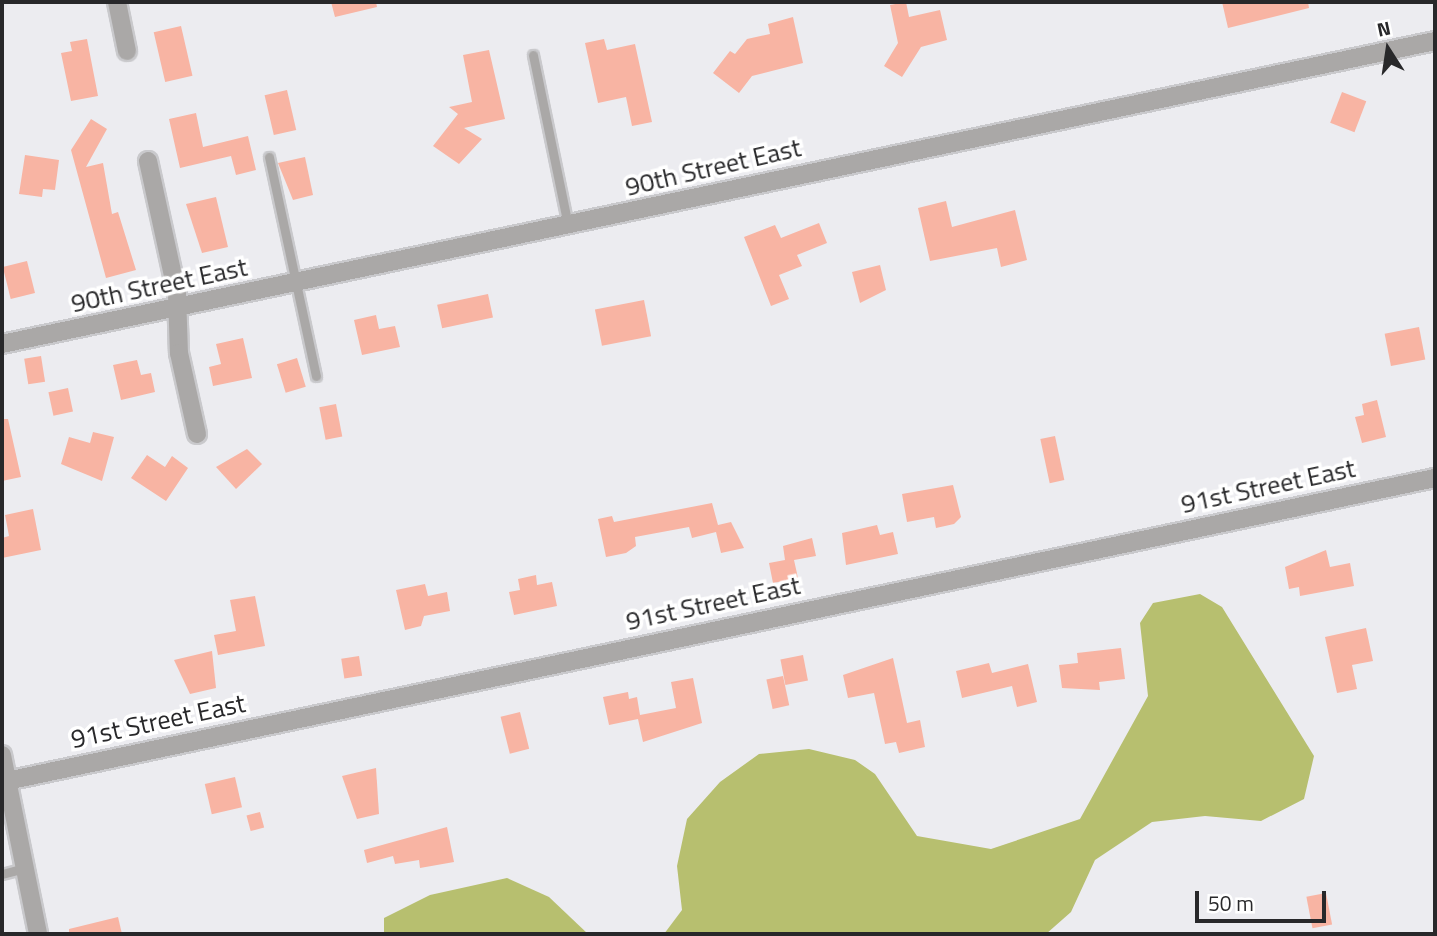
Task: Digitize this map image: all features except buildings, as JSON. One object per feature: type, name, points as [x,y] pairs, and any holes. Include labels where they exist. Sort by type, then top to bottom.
[{"type":"street","points":[[117,2],[127,51]]},
{"type":"street","name":"90th Street East","points":[[2,344],[569,227],[882,154],[1435,41]]},
{"type":"street","points":[[148,161],[197,434]]},
{"type":"street","name":"91st Street East","points":[[5,781],[1435,478]]},
{"type":"street","points":[[2,755],[5,781],[38,934]]},
{"type":"lane","points":[[533,55],[569,227]]},
{"type":"lane","points":[[269,157],[294,284],[316,376]]},
{"type":"lane","points":[[2,874],[25,868]]},
{"type":"green space","points":[[1200,594],[1222,607],[1314,756],[1304,799],[1261,821],[1205,816],[1152,822],[1095,860],[1071,912],[1046,934],[664,934],[682,910],[677,866],[687,819],[720,782],[759,754],[809,749],[855,760],[875,774],[917,836],[991,849],[1080,819],[1148,696],[1140,623],[1153,603]]},
{"type":"green space","points":[[507,878],[549,897],[588,934],[384,934],[384,918],[430,895]]}]
